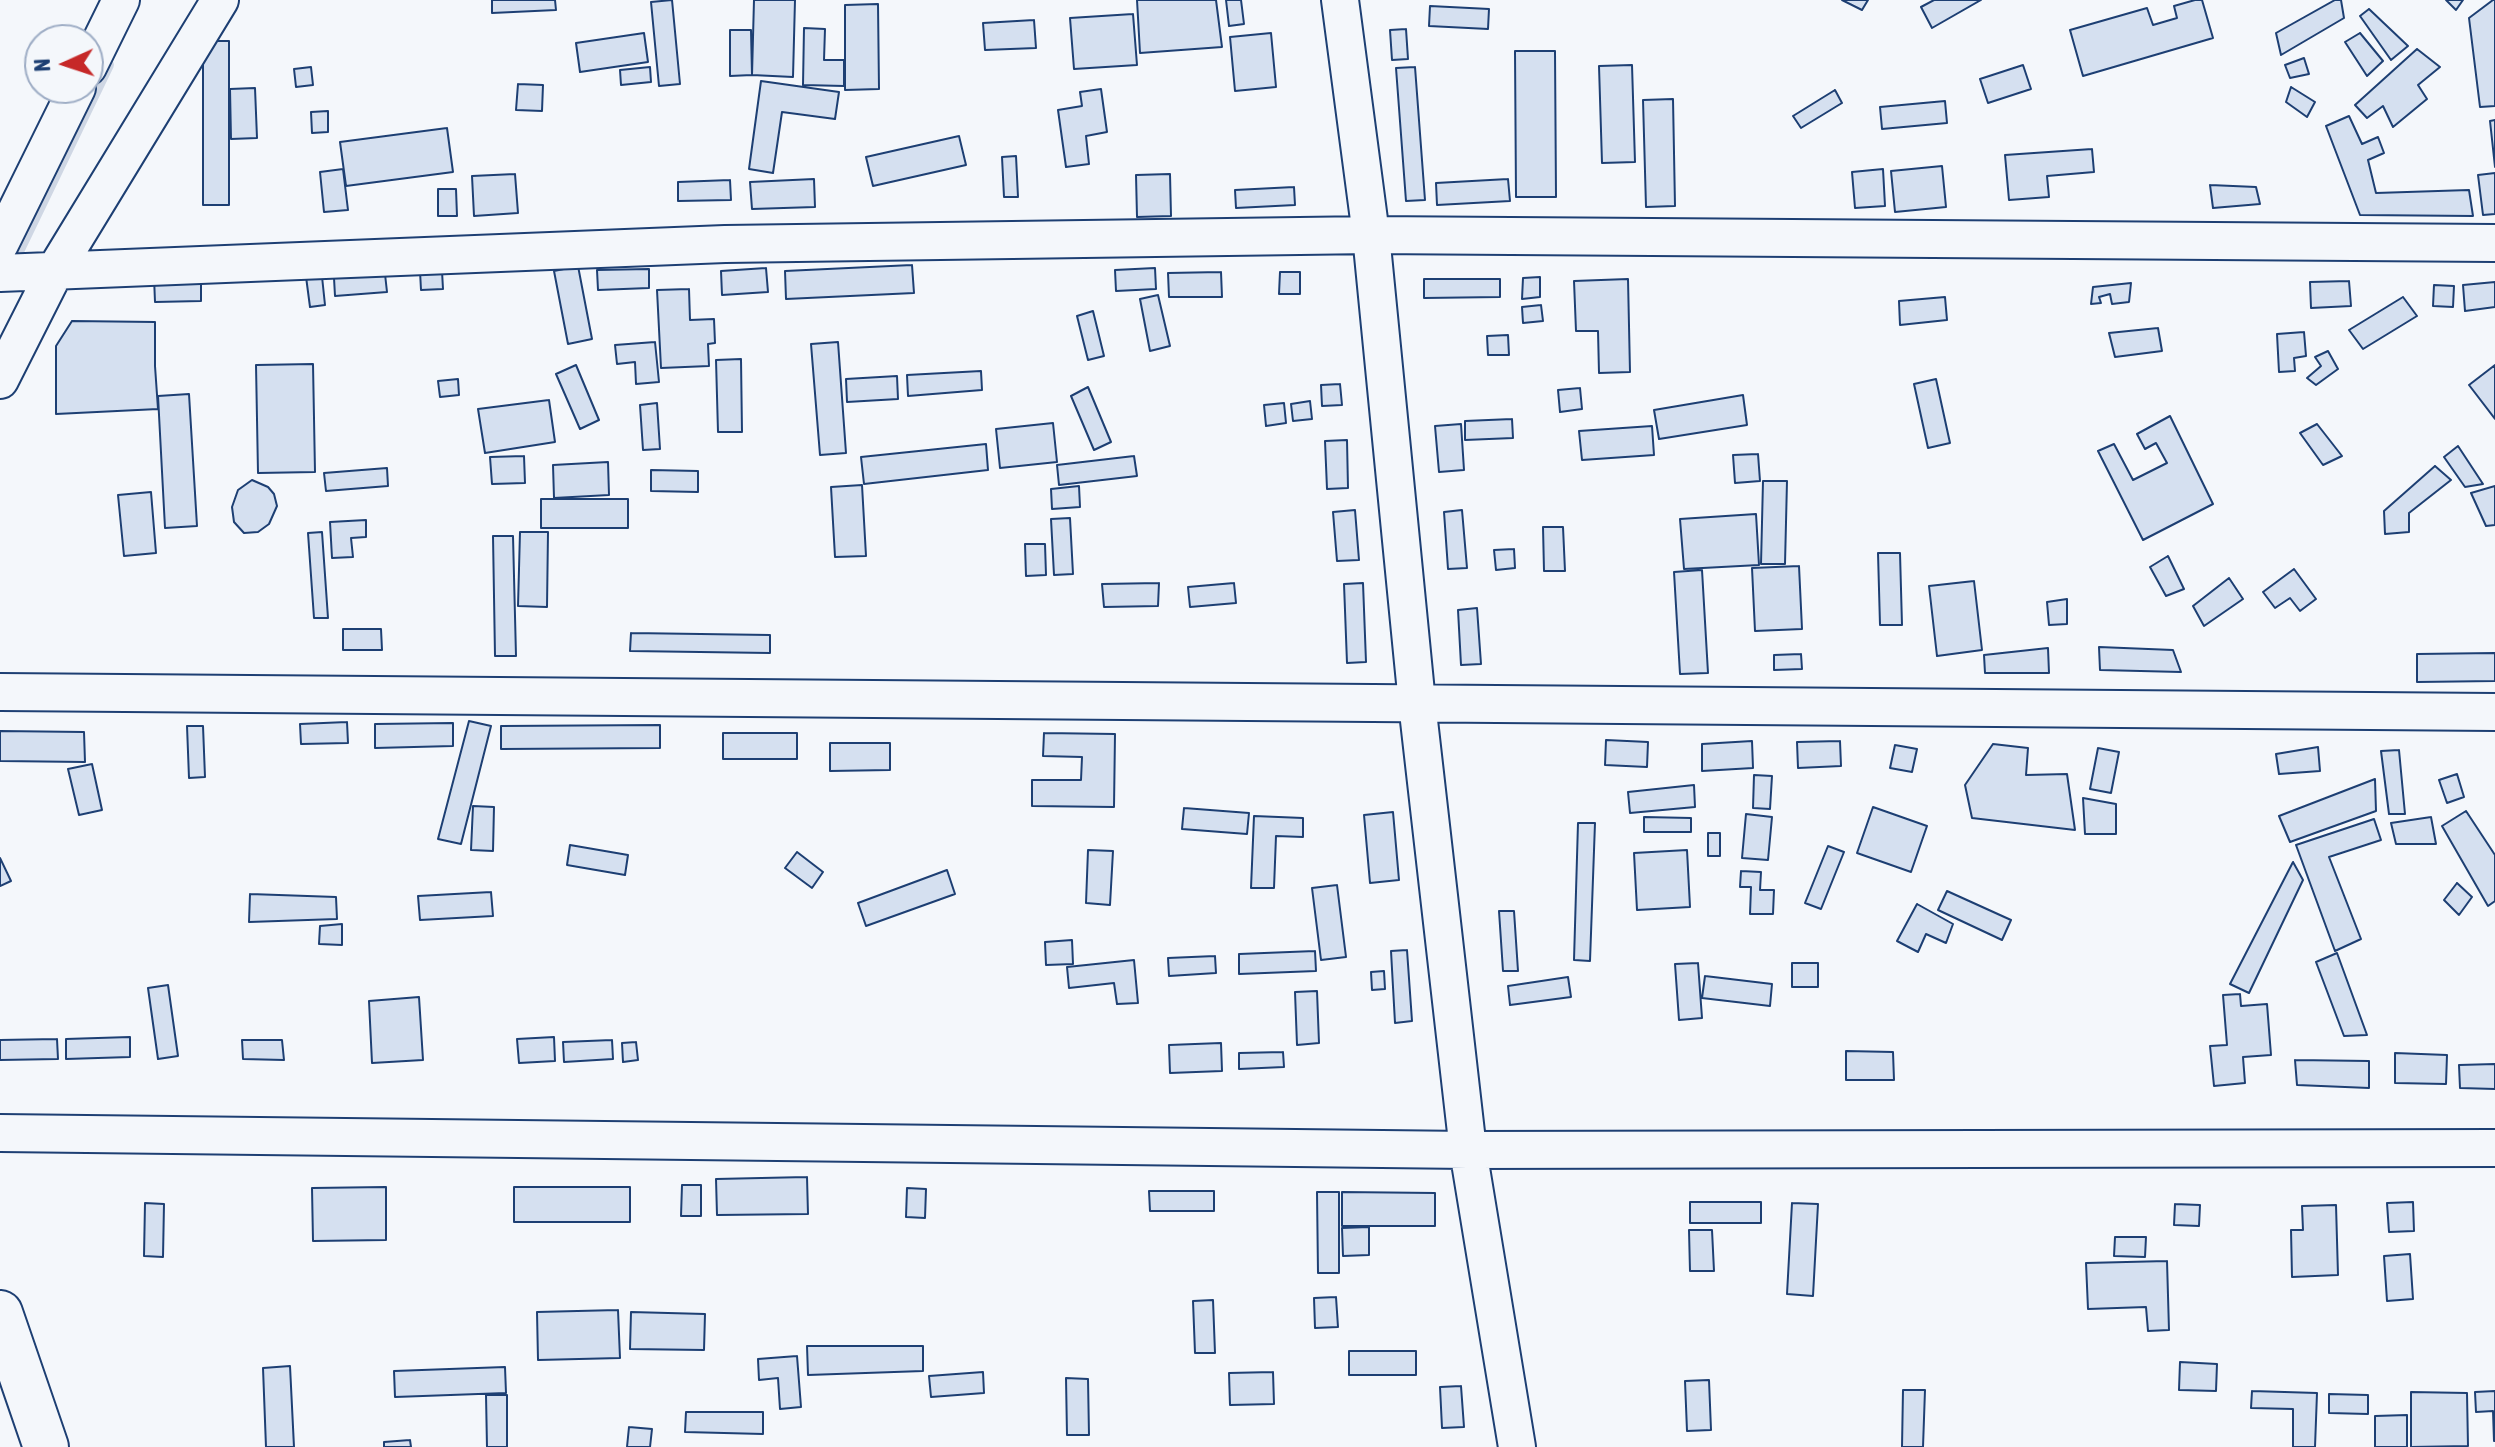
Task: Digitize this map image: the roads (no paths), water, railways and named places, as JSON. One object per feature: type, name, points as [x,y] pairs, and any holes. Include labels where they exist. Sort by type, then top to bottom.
[{"type":"street","points":[[104,35],[121,0]]},
{"type":"street","points":[[0,380],[56,269],[220,0]]},
{"type":"street","points":[[1340,0],[1371,235],[1417,703],[1468,1150],[1517,1447]]},
{"type":"street","points":[[0,244],[69,104]]},
{"type":"street","points":[[0,273],[725,244],[1371,235],[2495,243]]},
{"type":"street","points":[[0,692],[2495,712]]},
{"type":"street","points":[[0,1133],[1468,1150],[2495,1148]]},
{"type":"street","points":[[0,1313],[46,1447]]},
{"type":"waterway","points":[[10,268],[108,65]]}]
